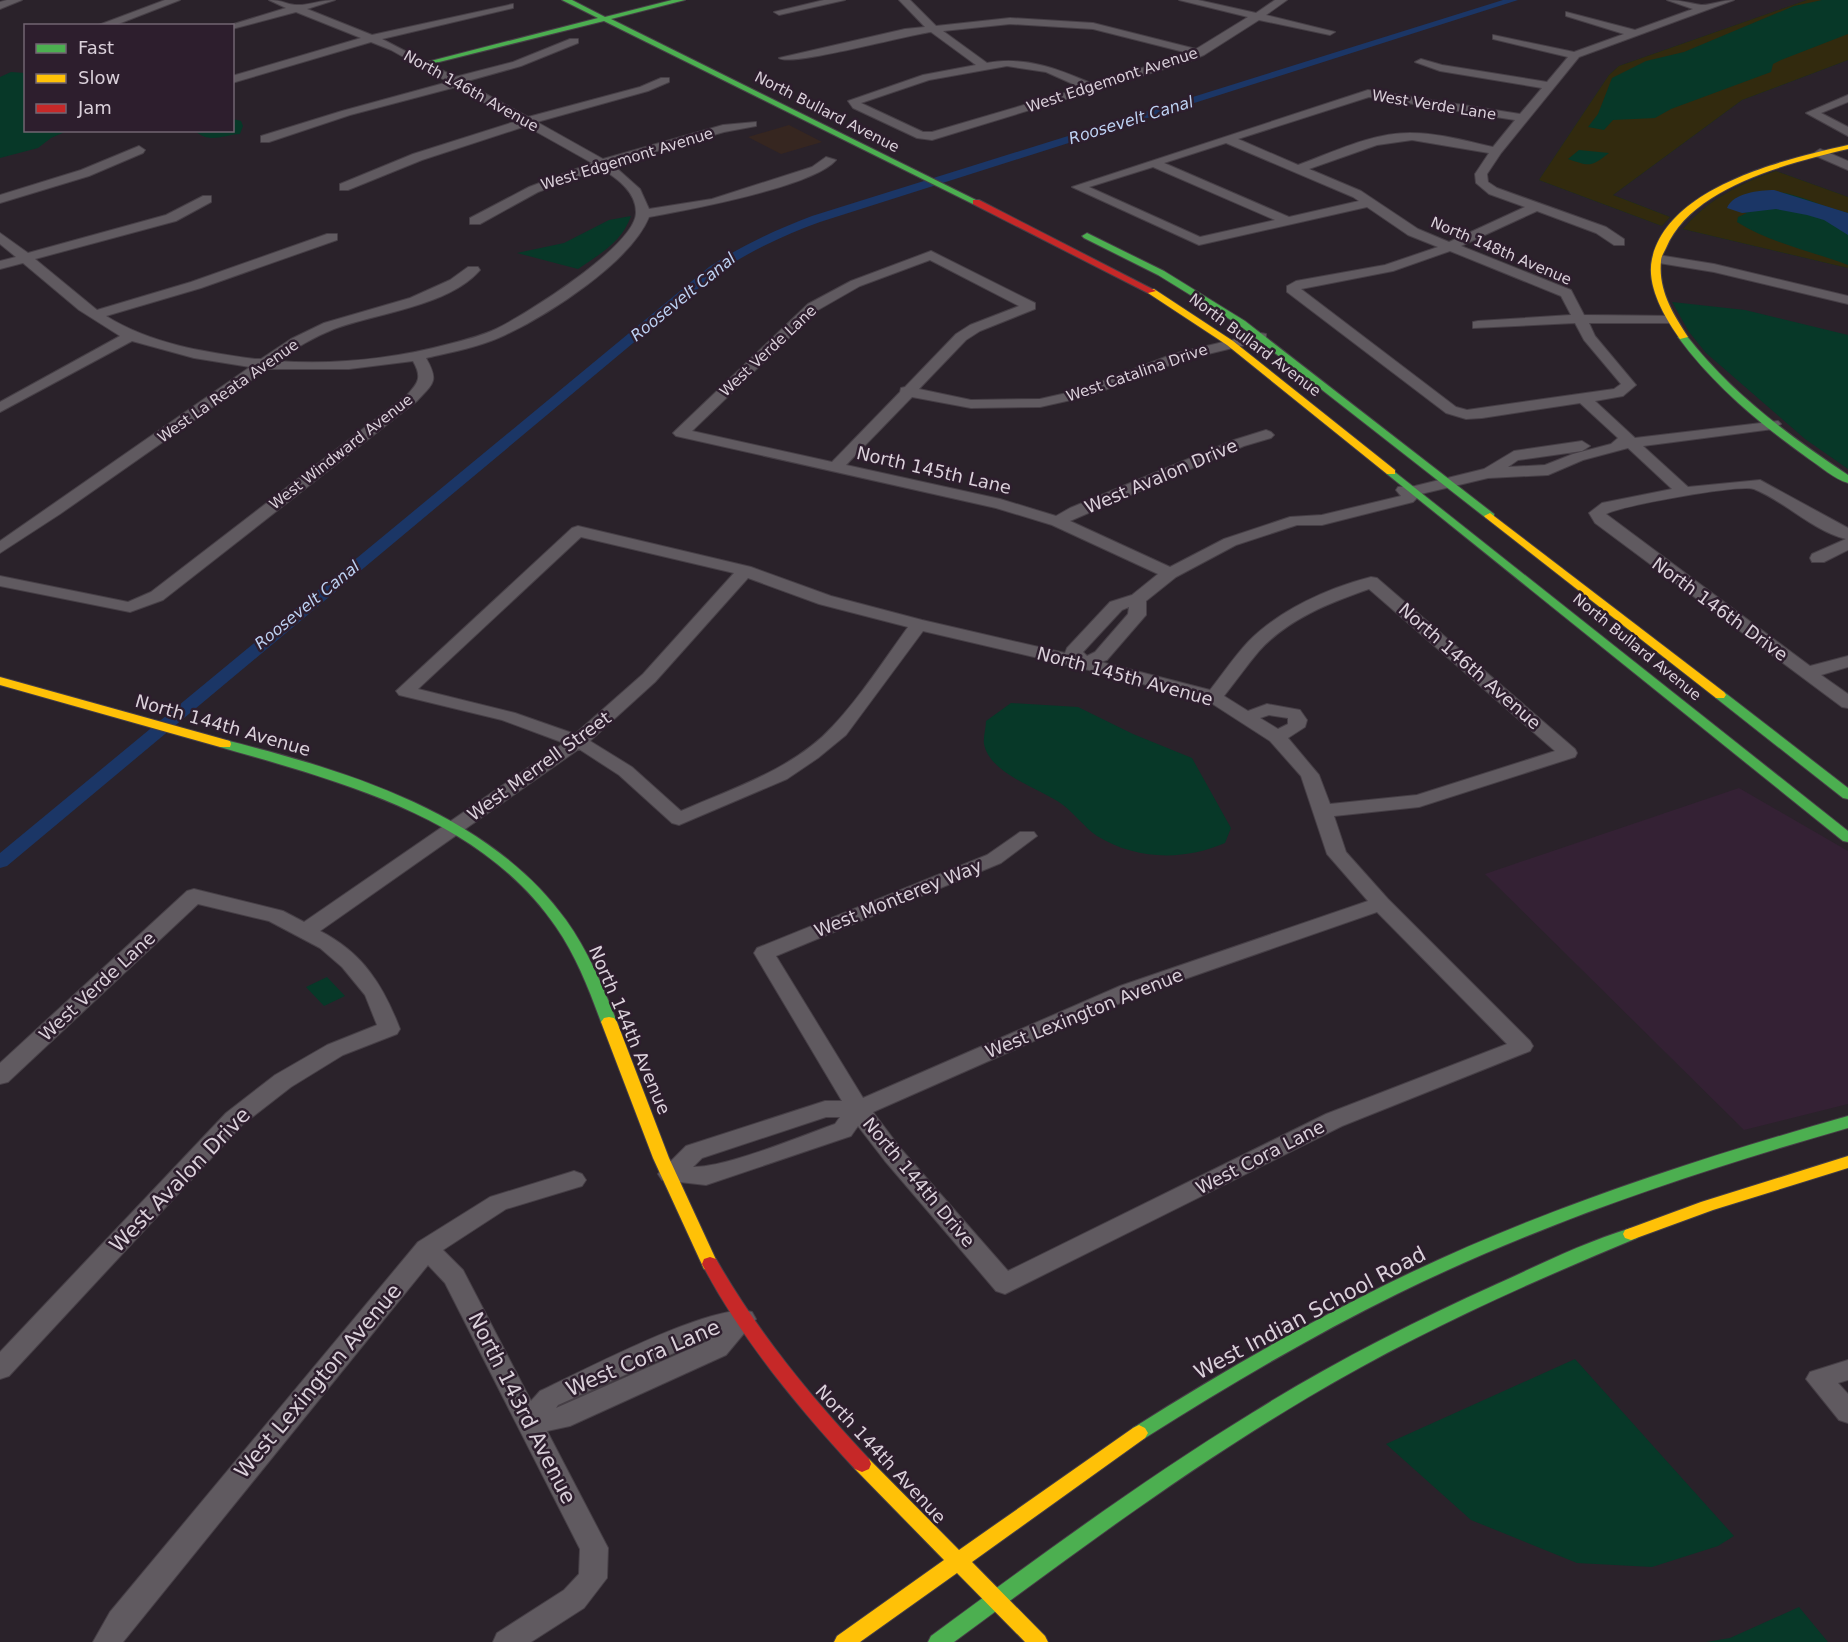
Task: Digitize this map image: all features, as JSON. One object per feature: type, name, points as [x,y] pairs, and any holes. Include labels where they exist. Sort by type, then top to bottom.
[{"type":"main road","name":"North Bullard Avenue","points":[[566,0],[661,31]]},
{"type":"main road","name":"North Bullard Avenue","points":[[593,0],[609,14],[926,180],[1140,284],[1230,343],[1848,838]]},
{"type":"main road","points":[[609,14],[653,0]]},
{"type":"main road","points":[[418,62],[609,14],[681,0]]},
{"type":"main road","points":[[1848,147],[1761,170],[1706,198],[1680,217],[1667,236],[1658,259],[1658,291],[1670,319],[1696,355],[1773,424],[1848,480]]},
{"type":"main road","name":"North Bullard Avenue","points":[[1073,230],[1190,289],[1260,337],[1848,795]]},
{"type":"main road","name":"North 144th Avenue","points":[[0,681],[154,723],[365,785],[424,809],[454,827],[517,873],[553,913],[576,949],[596,988],[700,1247],[743,1319],[826,1426],[957,1560],[998,1598],[1038,1642]]},
{"type":"main road","points":[[1796,796],[1834,783]]},
{"type":"main road","name":"West Indian School Road","points":[[844,1642],[957,1560],[1164,1417],[1325,1323],[1495,1241],[1628,1189],[1716,1158],[1848,1122]]},
{"type":"main road","points":[[938,1642],[1155,1487],[1305,1390],[1413,1331],[1550,1265],[1600,1245],[1741,1194],[1848,1162]]},
{"type":"street","points":[[0,6],[17,0]]},
{"type":"street","name":"North 146th Avenue","points":[[274,0],[374,38],[603,164],[629,184],[636,193],[644,214]]},
{"type":"street","points":[[234,25],[330,0]]},
{"type":"street","points":[[779,12],[840,0]]},
{"type":"street","points":[[904,0],[932,28],[984,66],[1007,63],[1032,64],[1092,88]]},
{"type":"street","points":[[1184,0],[1330,32]]},
{"type":"street","name":"West Edgemont Avenue","points":[[984,66],[927,77],[854,101],[857,106],[921,135],[932,136],[1184,60],[1282,0]]},
{"type":"street","points":[[1672,0],[1703,9]]},
{"type":"street","points":[[1619,242],[1601,230],[1493,191],[1482,183],[1481,174],[1496,151],[1575,54],[1729,0]]},
{"type":"street","points":[[106,24],[164,1]]},
{"type":"street","points":[[234,79],[374,38],[508,6]]},
{"type":"street","points":[[1570,14],[1633,33]]},
{"type":"street","points":[[785,58],[812,55],[905,32],[1010,21],[1066,23],[1124,32],[1200,52]]},
{"type":"street","points":[[1497,37],[1575,54]]},
{"type":"street","points":[[265,139],[346,113],[517,64],[574,41]]},
{"type":"street","points":[[1421,62],[1440,68],[1549,86]]},
{"type":"street","points":[[344,187],[404,160],[525,121],[644,89],[665,80]]},
{"type":"street","name":"West Verde Lane","points":[[1288,221],[1199,241],[1078,187],[1368,93],[1524,118]]},
{"type":"street","points":[[1848,98],[1812,113],[1848,132]]},
{"type":"street","name":"West Edgemont Avenue","points":[[475,221],[526,191],[603,164],[723,129],[752,124]]},
{"type":"street","points":[[1298,169],[1377,141],[1402,137],[1435,139],[1496,151]]},
{"type":"street","name":"North 148th Avenue","points":[[1227,139],[1371,202],[1413,232],[1446,247],[1566,293],[1601,354],[1629,385],[1618,393],[1582,398]]},
{"type":"street","points":[[0,199],[85,173],[139,150]]},
{"type":"street","points":[[1820,153],[1848,166]]},
{"type":"street","points":[[0,237],[95,315],[130,336],[168,348],[265,364],[354,365],[417,356],[462,346],[501,332],[528,318],[627,245],[639,228],[644,214],[714,202],[816,170],[830,160]]},
{"type":"street","points":[[1154,163],[1288,221],[1371,202]]},
{"type":"street","points":[[0,265],[171,218],[207,200]]},
{"type":"street","points":[[1535,207],[1446,247],[1390,268],[1295,286],[1292,289],[1294,293],[1451,410],[1466,415],[1582,398],[1683,491],[1754,483],[1848,535]]},
{"type":"street","points":[[95,315],[196,285],[332,237]]},
{"type":"street","name":"West Verde Lane","points":[[681,433],[813,307],[855,283],[932,255],[1030,306],[975,328],[961,337],[906,392]]},
{"type":"street","points":[[1658,259],[1714,268],[1848,300]]},
{"type":"street","name":"West La Reata Avenue","points":[[0,548],[309,335],[333,325],[433,295],[461,281],[473,270]]},
{"type":"street","points":[[1478,325],[1579,319],[1670,319]]},
{"type":"street","points":[[0,408],[130,336]]},
{"type":"street","name":"West Catalina Drive","points":[[906,392],[971,404],[1040,403],[1084,393],[1178,357],[1260,337]]},
{"type":"street","name":"West Windward Avenue","points":[[0,581],[130,607],[157,596],[412,398],[426,383],[427,373],[417,356]]},
{"type":"street","points":[[836,467],[906,392]]},
{"type":"street","points":[[1138,599],[1137,615],[1101,656],[1084,663],[1073,652],[1107,612],[1116,606],[1138,599],[1170,573],[1230,542],[1296,520],[1333,517],[1407,499],[1415,491],[1545,461],[1578,457],[1630,443],[1773,424]]},
{"type":"street","name":"North 145th Lane","points":[[681,433],[999,504],[1058,522],[1170,573]]},
{"type":"street","name":"West Avalon Drive","points":[[1058,522],[1076,511],[1228,447],[1266,435]]},
{"type":"street","points":[[1496,473],[1504,462],[1525,454],[1609,442],[1630,443]]},
{"type":"street","name":"North 146th Drive","points":[[1683,491],[1613,505],[1598,511],[1597,515],[1848,703]]},
{"type":"street","name":"North 145th Avenue","points":[[577,742],[539,726],[405,691],[578,531],[746,571],[825,600],[919,626],[1084,663],[1214,697],[1277,738],[1310,775],[1337,854],[1381,904],[1522,1046]]},
{"type":"street","points":[[1818,558],[1848,544]]},
{"type":"street","name":"West Merrell Street","points":[[307,930],[577,742],[616,710],[649,678],[746,571]]},
{"type":"street","name":"North 146th Avenue","points":[[1214,697],[1256,645],[1277,628],[1299,612],[1371,582],[1568,753],[1419,801],[1321,811]]},
{"type":"street","points":[[577,742],[606,757],[633,777],[679,819],[780,775],[811,754],[839,731],[919,626]]},
{"type":"street","points":[[1807,673],[1848,661]]},
{"type":"street","points":[[1245,717],[1267,709],[1294,714],[1298,720],[1296,727],[1277,738]]},
{"type":"street","name":"West Monterey Way","points":[[765,953],[994,859],[1027,836]]},
{"type":"street","name":"West Verde Lane","points":[[0,1076],[194,896],[276,916],[307,930]]},
{"type":"street","name":"West Lexington Avenue","points":[[670,1174],[706,1176],[843,1130],[858,1109],[1128,991],[1381,904]]},
{"type":"street","name":"West Avalon Drive","points":[[0,1369],[234,1119],[283,1081],[335,1050],[389,1029],[375,993],[350,962],[307,930]]},
{"type":"street","name":"North 144th Drive","points":[[765,953],[858,1109],[892,1155],[1005,1284]]},
{"type":"street","name":"West Cora Lane","points":[[1005,1284],[1334,1120],[1522,1046]]},
{"type":"street","name":"West Lexington Avenue","points":[[107,1642],[120,1621],[427,1249],[498,1203],[573,1180]]},
{"type":"street","name":"North 143rd Avenue","points":[[427,1249],[454,1277],[594,1548],[593,1578],[574,1599],[507,1642]]},
{"type":"street","name":"West Cora Lane","points":[[530,1422],[561,1418],[717,1348],[743,1319]]},
{"type":"street","points":[[1848,1370],[1819,1379],[1848,1412]]},
{"type":"shaded area","points":[[789,125],[822,142],[781,154],[748,137]]},
{"type":"shaded area","points":[[1739,788],[1848,851],[1848,1104],[1744,1130],[1485,874]]},
{"type":"green space","points":[[1807,0],[1848,0],[1848,60],[1742,100],[1613,195],[1670,217],[1662,226],[1539,180],[1609,75],[1619,66]]},
{"type":"green space","points":[[11,72],[24,73],[24,132],[65,132],[51,138],[38,148],[0,158],[0,77]]},
{"type":"green space","points":[[234,119],[241,121],[243,126],[240,134],[217,138],[196,132],[234,132]]},
{"type":"green space","points":[[1776,171],[1848,197],[1848,268],[1683,229],[1703,209],[1725,194]]},
{"type":"green space","points":[[631,216],[616,240],[578,269],[517,253],[564,243],[609,220]]},
{"type":"green space","points":[[1672,302],[1745,310],[1848,335],[1848,469],[1805,439],[1706,353],[1689,332]]},
{"type":"green space","points":[[1011,703],[1078,707],[1133,734],[1192,758],[1231,828],[1225,843],[1193,853],[1160,855],[1128,850],[1097,836],[1063,805],[1006,773],[988,755],[984,744],[986,721]]},
{"type":"green space","points":[[327,977],[345,996],[324,1006],[306,987]]},
{"type":"green space","points":[[1575,1359],[1734,1536],[1718,1546],[1652,1567],[1577,1563],[1471,1520],[1386,1444]]},
{"type":"green space","points":[[1799,1607],[1828,1642],[1706,1642],[1730,1638]]},
{"type":"sand","points":[[1807,0],[1822,0],[1794,6],[1684,52],[1646,61],[1612,78],[1598,114],[1588,127],[1604,130],[1613,120],[1655,118],[1671,109],[1771,72],[1773,64],[1781,60],[1848,34],[1848,60],[1742,100],[1613,195],[1670,217],[1662,226],[1539,180],[1609,75],[1619,66]],"holes":[[[1579,150],[1609,153],[1589,164],[1568,159]]]},
{"type":"sand","points":[[1776,171],[1848,197],[1848,213],[1790,194],[1763,192],[1749,194],[1733,201],[1742,213],[1747,213],[1738,217],[1737,222],[1777,241],[1848,265],[1848,268],[1683,229],[1703,209],[1725,194]]},
{"type":"water","points":[[1774,190],[1848,213],[1848,235],[1824,220],[1807,215],[1776,209],[1742,213],[1727,208],[1730,203],[1741,196]]},
{"type":"waterway","name":"Roosevelt Canal","points":[[0,862],[713,270],[750,247],[816,219],[1513,0]]},
{"type":"traffic: fast","points":[[566,0],[976,202]]},
{"type":"traffic: fast","points":[[423,64],[681,0]]},
{"type":"traffic: fast","points":[[1087,236],[1161,273],[1242,323],[1490,516]]},
{"type":"traffic: fast","points":[[1683,337],[1699,358],[1737,398],[1781,433],[1848,480]]},
{"type":"traffic: fast","points":[[1391,472],[1848,838]]},
{"type":"traffic: fast","points":[[1720,695],[1848,795]]},
{"type":"traffic: fast","points":[[225,744],[317,771],[408,805],[451,826],[491,852],[527,884],[559,921],[587,970],[609,1022]]},
{"type":"traffic: fast","points":[[1139,1433],[1221,1381],[1306,1333],[1392,1289],[1481,1249],[1571,1212],[1662,1179],[1848,1122]]},
{"type":"traffic: fast","points":[[938,1642],[1136,1499],[1217,1444],[1303,1391],[1440,1318],[1535,1274],[1631,1234]]},
{"type":"traffic: slow","points":[[1683,337],[1666,310],[1659,292],[1656,260],[1668,233],[1690,210],[1719,190],[1788,162],[1848,147]]},
{"type":"traffic: slow","points":[[1151,291],[1230,343],[1391,472]]},
{"type":"traffic: slow","points":[[1490,516],[1720,695]]},
{"type":"traffic: slow","points":[[0,681],[225,744]]},
{"type":"traffic: slow","points":[[609,1022],[661,1158],[710,1264]]},
{"type":"traffic: slow","points":[[1631,1234],[1707,1206],[1848,1162]]},
{"type":"traffic: slow","points":[[844,1642],[1139,1433]]},
{"type":"traffic: slow","points":[[862,1464],[1038,1642]]},
{"type":"traffic: jam","points":[[976,202],[1151,291]]},
{"type":"traffic: jam","points":[[710,1264],[761,1344],[820,1417],[862,1464]]}]
